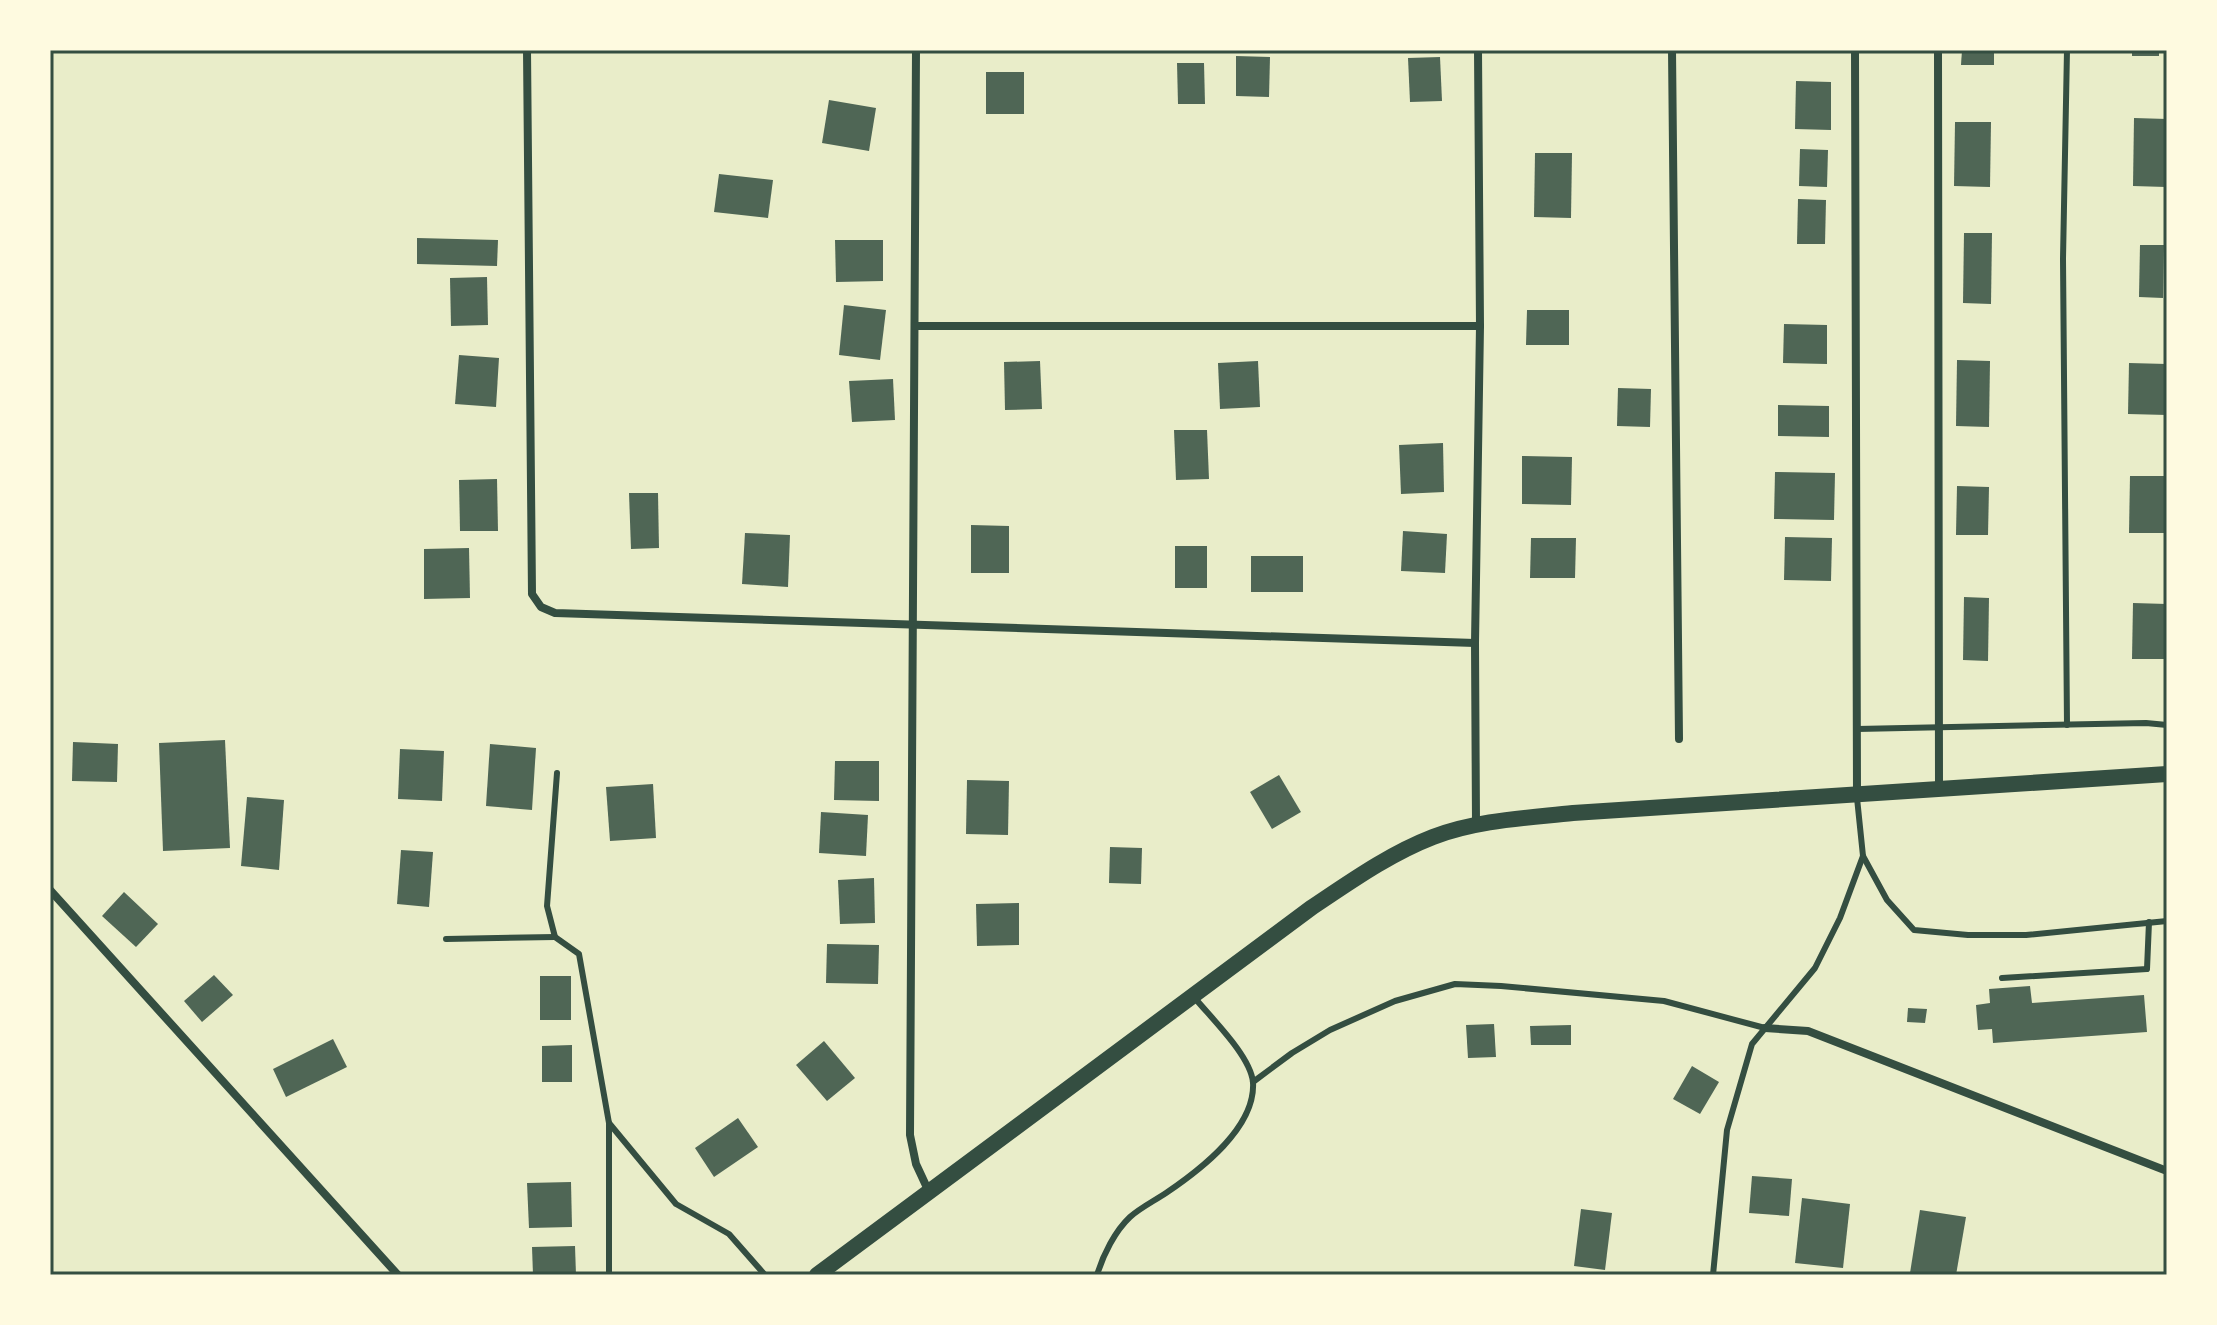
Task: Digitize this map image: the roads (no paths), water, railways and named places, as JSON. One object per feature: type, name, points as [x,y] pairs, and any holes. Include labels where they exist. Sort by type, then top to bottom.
[{"type":"main road","points":[[817,1275],[1311,908],[1370,868],[1434,837],[1476,825],[1573,813],[2167,774]]},
{"type":"street","points":[[527,50],[532,594],[541,607],[555,613],[1475,643]]},
{"type":"street","points":[[916,50],[910,1135],[916,1164],[930,1192]]},
{"type":"street","points":[[1476,825],[1475,643],[1480,326],[1478,50]]},
{"type":"street","points":[[1672,50],[1679,739]]},
{"type":"street","points":[[1855,50],[1857,794]]},
{"type":"street","points":[[1938,50],[1939,789]]},
{"type":"street","points":[[915,326],[1480,326]]},
{"type":"street","points":[[50,890],[398,1275]]},
{"type":"street","points":[[1765,1028],[1808,1031],[2167,1171]]},
{"type":"lane","points":[[2067,50],[2063,259],[2067,725]]},
{"type":"lane","points":[[1857,729],[2167,725]]},
{"type":"lane","points":[[555,937],[547,906],[557,773]]},
{"type":"lane","points":[[1857,794],[1863,856],[1887,900],[1914,930],[1968,935],[2026,935],[2167,921]]},
{"type":"lane","points":[[1713,1275],[1727,1130],[1752,1044],[1815,968],[1840,918],[1863,856]]},
{"type":"lane","points":[[2002,978],[2147,969],[2149,922]]},
{"type":"lane","points":[[446,939],[555,937],[579,954],[609,1123],[609,1275]]},
{"type":"lane","points":[[1253,1082],[1330,1030],[1395,1001],[1455,984],[1664,1001],[1765,1028]]},
{"type":"lane","points":[[1097,1275],[1102,1257],[1129,1218],[1223,1148],[1246,1118],[1253,1082],[1243,1056],[1192,995]]},
{"type":"lane","points":[[609,1123],[676,1204],[729,1234],[765,1275]]}]
